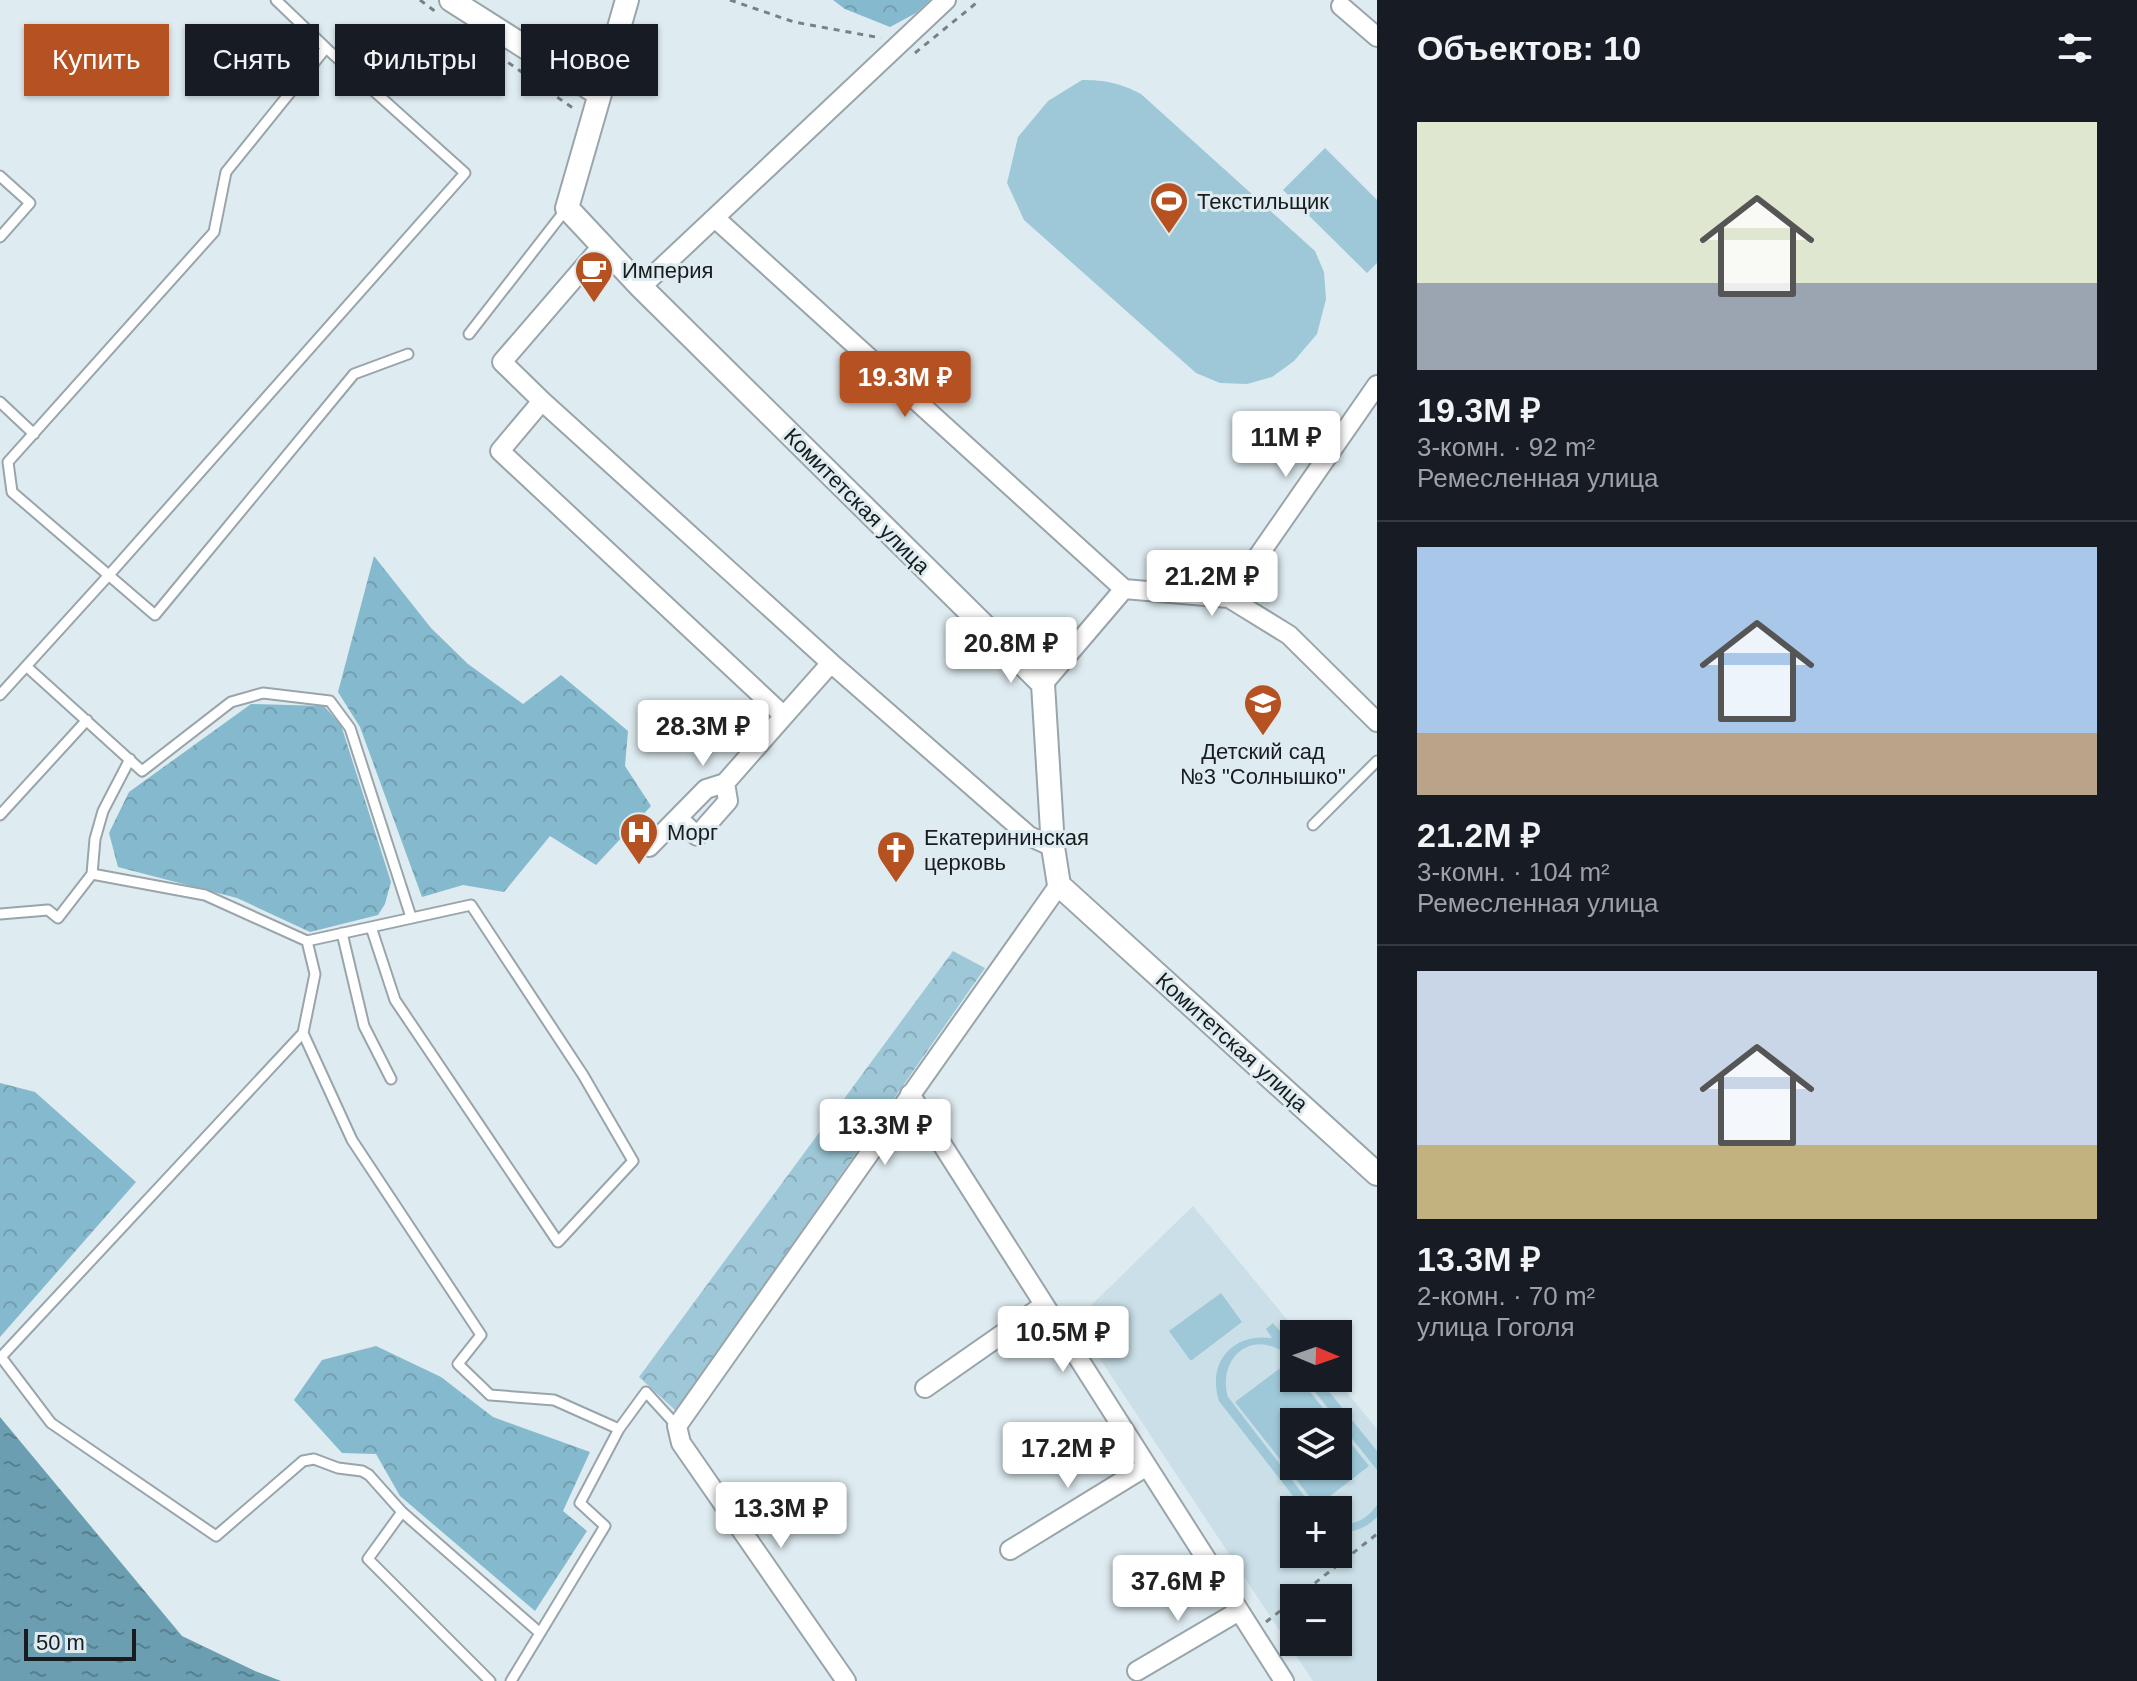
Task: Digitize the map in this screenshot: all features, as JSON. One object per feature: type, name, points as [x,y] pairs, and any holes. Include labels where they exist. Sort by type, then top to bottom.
[{"type":"street","points":[[620,24],[627,0]]},
{"type":"street","points":[[641,287],[946,0]]},
{"type":"street","points":[[1341,2],[1377,37]]},
{"type":"street","points":[[448,9],[521,50]]},
{"type":"street","points":[[567,208],[598,96]]},
{"type":"street","name":"Комитетская улица","points":[[567,208],[641,287],[1043,684]]},
{"type":"street","points":[[715,218],[1124,589],[1229,598],[1289,635],[1377,722]]},
{"type":"street","points":[[602,246],[502,362],[831,663],[1029,836],[1053,847]]},
{"type":"street","points":[[1229,598],[1377,385]]},
{"type":"street","points":[[542,401],[500,451],[784,716]]},
{"type":"street","points":[[846,1681],[679,1435],[910,1094],[1059,885],[1053,847],[1043,684],[1124,589]]},
{"type":"street","points":[[649,847],[706,789],[725,783],[831,663]]},
{"type":"street","points":[[678,818],[697,836],[728,801],[725,783]]},
{"type":"street","name":"Комитетская улица","points":[[1059,885],[1377,1174]]},
{"type":"street","points":[[910,1094],[1284,1681]]},
{"type":"street","points":[[925,1388],[1044,1305]]},
{"type":"street","points":[[1010,1550],[1147,1466]]},
{"type":"street","points":[[1137,1671],[1239,1611]]},
{"type":"lane","points":[[0,695],[465,173],[276,0]]},
{"type":"lane","points":[[326,48],[226,172],[214,232],[8,462],[12,492],[155,615],[354,374],[408,354]]},
{"type":"lane","points":[[0,176],[30,203],[0,237]]},
{"type":"lane","points":[[469,334],[567,208]]},
{"type":"lane","points":[[0,402],[34,434]]},
{"type":"lane","points":[[26,666],[142,771],[231,702],[263,693],[330,701],[350,728],[411,917]]},
{"type":"lane","points":[[0,815],[87,720]]},
{"type":"lane","points":[[0,914],[48,910],[58,918],[92,874],[95,839],[103,811],[130,759]]},
{"type":"lane","points":[[1313,825],[1377,761]]},
{"type":"lane","points":[[92,874],[205,895],[307,941],[471,905],[583,1075],[633,1161],[558,1242],[395,1000],[371,927]]},
{"type":"lane","points":[[342,933],[364,1026],[391,1079]]},
{"type":"lane","points":[[307,941],[315,974],[303,1033],[1,1357],[51,1423],[216,1536],[303,1461],[314,1459],[338,1468],[362,1471],[402,1512],[540,1633]]},
{"type":"lane","points":[[303,1033],[352,1140],[481,1335],[458,1364],[490,1395],[554,1400],[619,1429]]},
{"type":"lane","points":[[511,1681],[605,1526],[580,1503],[619,1429],[646,1392],[679,1435]]},
{"type":"lane","points":[[402,1512],[368,1559],[490,1681]]},
{"type":"path","points":[[420,0],[448,9]]},
{"type":"path","points":[[730,0],[794,22],[901,42]]},
{"type":"path","points":[[505,60],[591,121]]},
{"type":"path","points":[[1314,1584],[1377,1534]]},
{"type":"shaded area","points":[[1193,1206],[1287,1320],[1280,1320],[1280,1392],[1347,1392],[1377,1429],[1377,1681],[1313,1681],[1296,1656],[1352,1656],[1352,1584],[1280,1584],[1280,1631],[1075,1321]]},
{"type":"green space","points":[[833,0],[930,0],[916,13],[890,27],[845,9]]},
{"type":"green space","name":"Текстильщик","points":[[1082,80],[1113,83],[1141,94],[1315,251],[1324,272],[1326,299],[1317,334],[1294,361],[1272,377],[1247,384],[1220,383],[1196,373],[1024,220],[1007,183],[1018,137],[1048,101]]},
{"type":"green space","points":[[1325,148],[1377,200],[1377,263],[1367,273],[1283,190]]},
{"type":"green space","points":[[374,556],[431,628],[468,664],[523,704],[561,675],[628,731],[625,766],[651,806],[596,865],[550,836],[504,892],[463,885],[422,897],[360,727],[338,692]]},
{"type":"green space","points":[[251,704],[324,706],[341,725],[391,882],[385,904],[378,915],[310,932],[237,898],[118,867],[109,833],[129,792]]},
{"type":"green space","points":[[953,951],[985,968],[676,1411],[639,1377]]},
{"type":"green space","points":[[0,1083],[35,1092],[136,1182],[0,1337]]},
{"type":"green space","points":[[1221,1293],[1242,1322],[1190,1360],[1169,1331]]},
{"type":"green space","points":[[1273,1323],[1280,1331],[1280,1350],[1264,1345],[1244,1349],[1230,1364],[1226,1385],[1228,1397],[1280,1465],[1280,1479],[1219,1401],[1216,1387],[1220,1363],[1226,1353],[1245,1340],[1272,1338],[1266,1329]]},
{"type":"green space","points":[[376,1346],[441,1377],[493,1417],[590,1452],[563,1511],[587,1531],[535,1611],[400,1496],[376,1454],[342,1453],[294,1400],[322,1360]]},
{"type":"green space","points":[[1280,1368],[1280,1392],[1310,1392],[1323,1408],[1280,1408],[1280,1459],[1235,1402]]},
{"type":"green space","points":[[1315,1392],[1329,1392],[1342,1408],[1328,1408]]},
{"type":"green space","points":[[1352,1420],[1377,1451],[1377,1470],[1352,1438]]},
{"type":"green space","points":[[1352,1445],[1369,1466],[1352,1479]]},
{"type":"green space","points":[[1281,1480],[1292,1480],[1304,1496],[1293,1496]]},
{"type":"green space","points":[[1296,1480],[1351,1480],[1330,1496],[1309,1496]]},
{"type":"green space","points":[[1377,1505],[1377,1517],[1352,1531],[1352,1522],[1369,1514]]},
{"type":"water","points":[[0,1417],[182,1636],[281,1681],[0,1681]]},
{"type":"place","name":"Текстильщик","points":[[1169,235]]},
{"type":"place","name":"Империя","points":[[594,304]]},
{"type":"place","name":"Детский сад №3 \"Солнышко\"","points":[[1263,737]]},
{"type":"place","name":"Морг","points":[[639,866]]},
{"type":"place","name":"Екатерининская церковь","points":[[896,884]]}]
